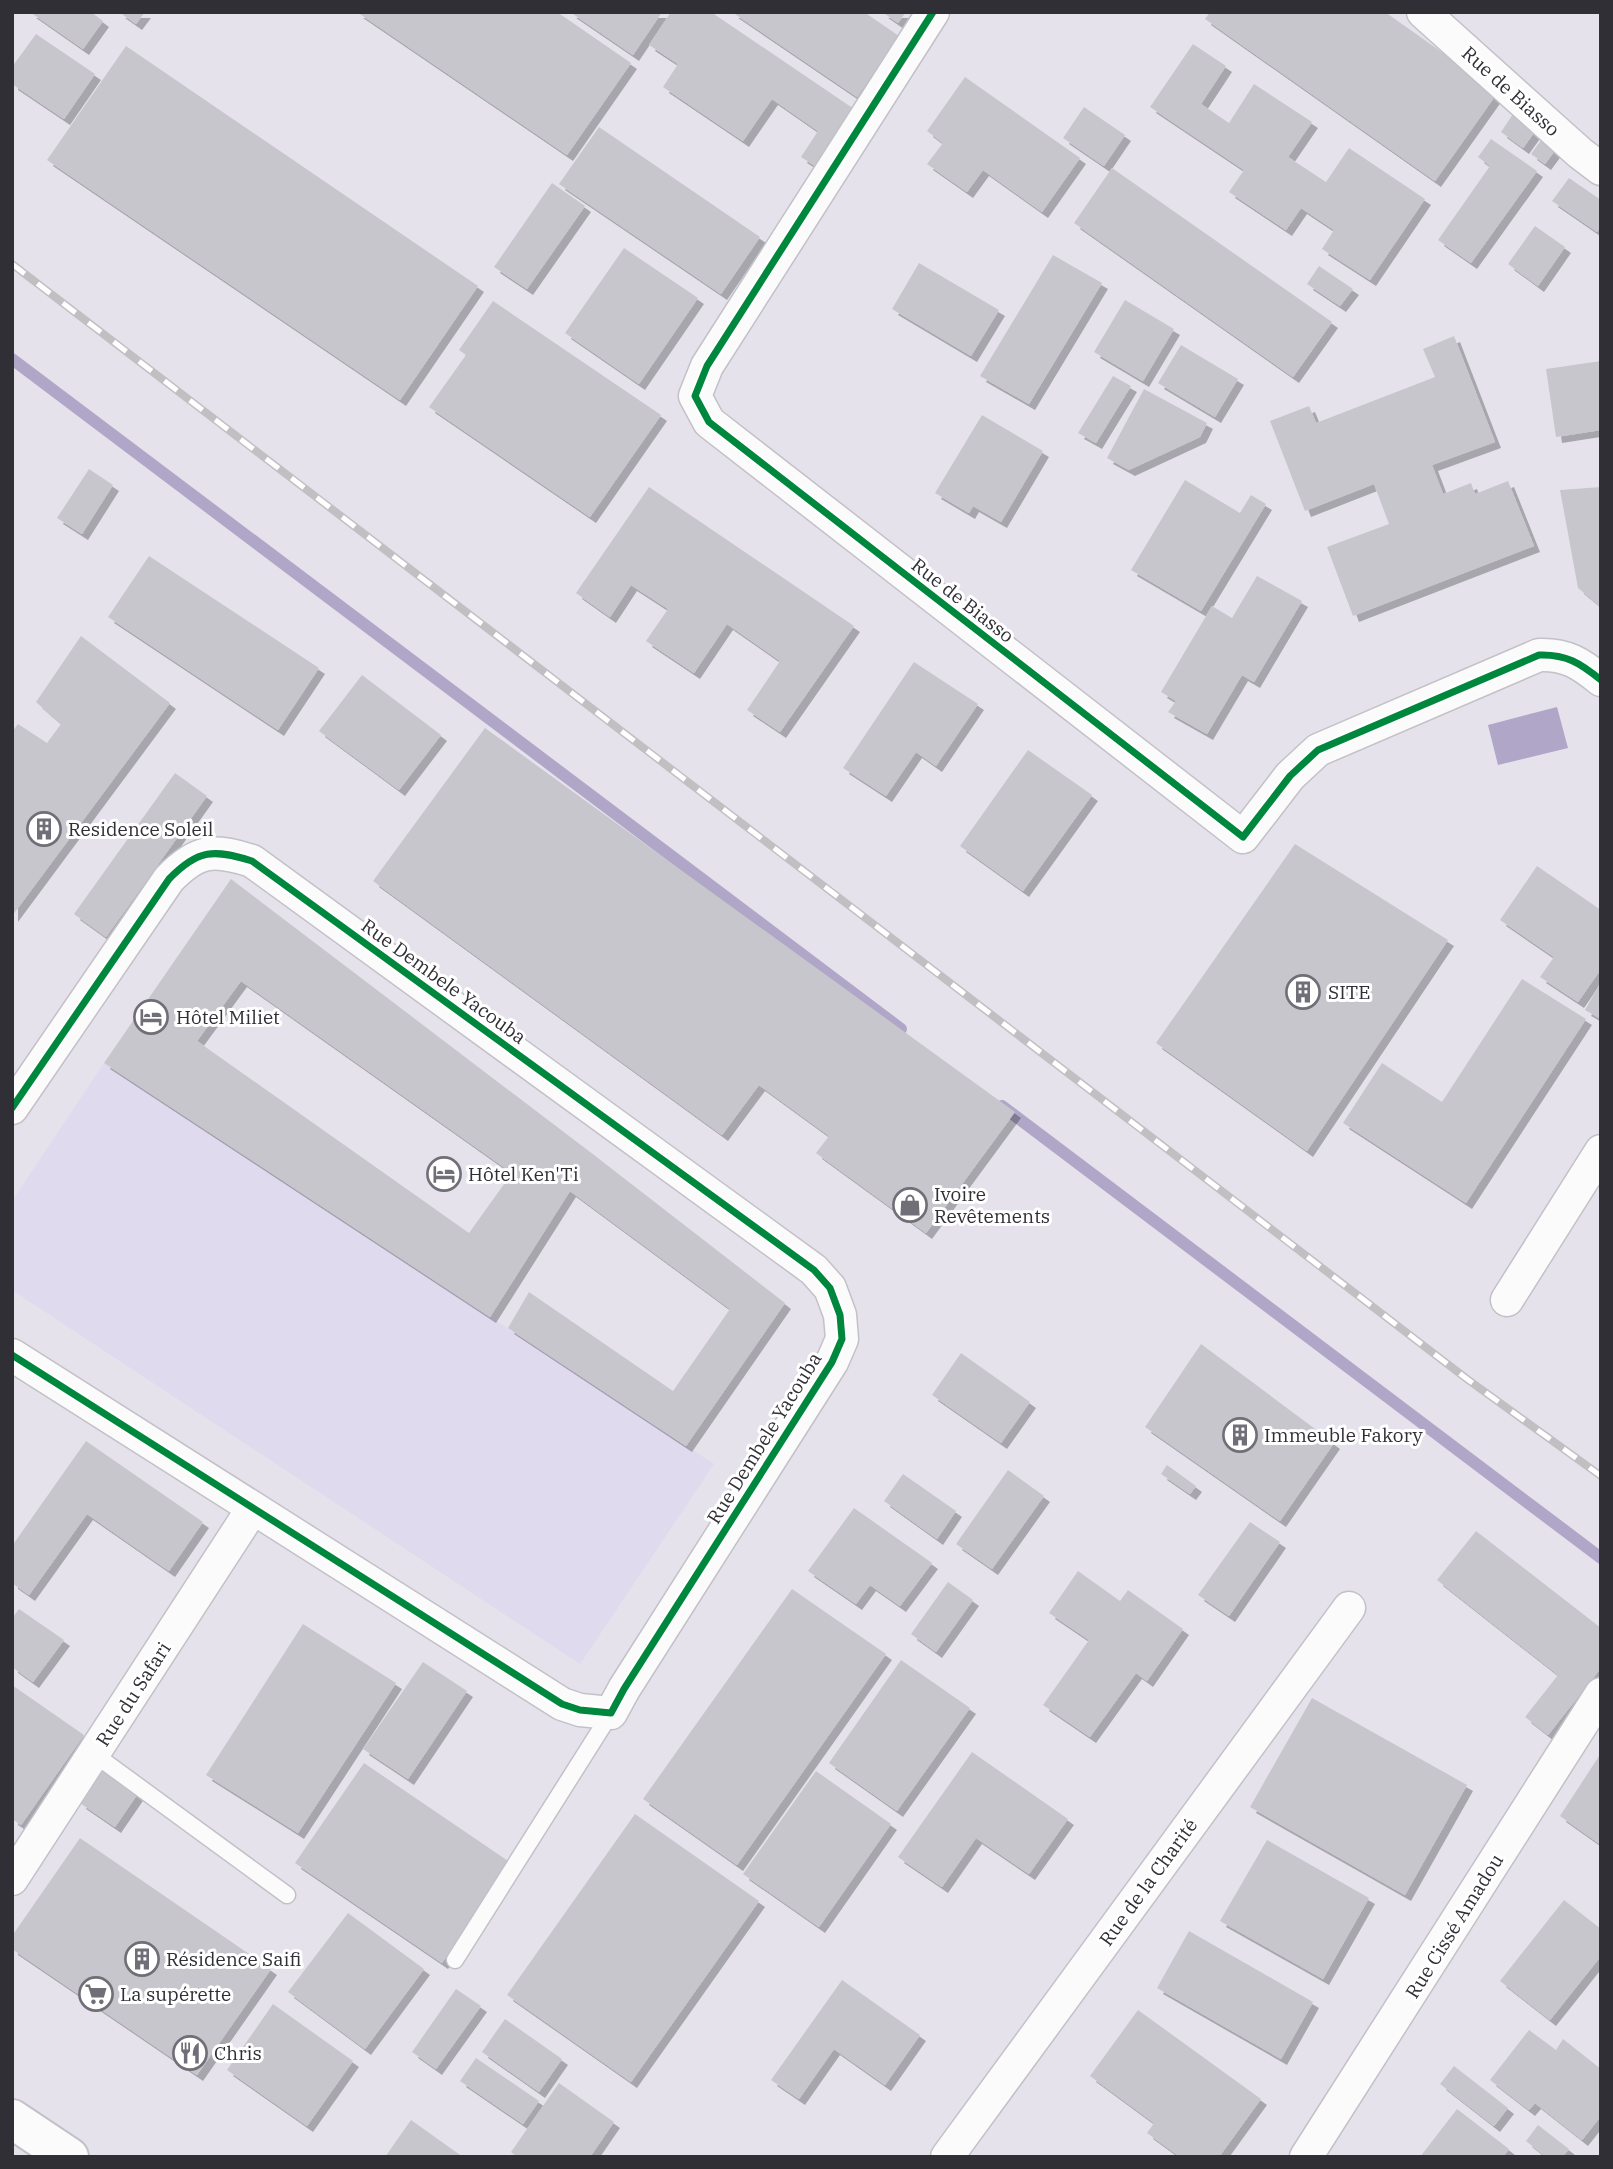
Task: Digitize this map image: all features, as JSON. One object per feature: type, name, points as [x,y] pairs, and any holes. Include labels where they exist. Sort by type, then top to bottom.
[{"type":"street","name":"Rue de Biasso","points":[[933,12],[707,366],[695,396],[709,422],[1243,837],[1290,776],[1318,750],[1539,654],[1555,654],[1573,660],[1601,680]]},
{"type":"street","name":"Rue de Biasso","points":[[1423,12],[1601,169]]},
{"type":"street","name":"Rue Dembele Yacouba","points":[[12,1108],[169,878],[183,864],[207,853],[229,853],[253,861],[814,1270],[831,1288],[840,1315],[842,1339],[832,1362],[611,1713]]},
{"type":"street","points":[[1507,1300],[1601,1151]]},
{"type":"street","points":[[12,1355],[562,1704],[580,1710],[611,1713]]},
{"type":"street","name":"Rue du Safari","points":[[12,1880],[253,1508]]},
{"type":"street","name":"Rue de la Charité","points":[[947,2157],[1349,1608]]},
{"type":"street","name":"Rue Cissé Amadou","points":[[1306,2157],[1601,1694]]},
{"type":"street","points":[[12,2119],[69,2157]]},
{"type":"lane","points":[[456,1960],[611,1713]]},
{"type":"lane","points":[[94,1754],[287,1895]]},
{"type":"shaded area","points":[[1557,707],[1568,748],[1498,765],[1488,725]]},
{"type":"shaded area","points":[[104,1063],[714,1464],[580,1664],[12,1290],[12,1201]]},
{"type":"building","points":[[30,12],[91,12],[103,21],[83,49]]},
{"type":"building","points":[[119,12],[145,12],[136,24]]},
{"type":"building","points":[[357,12],[557,12],[631,63],[567,155]]},
{"type":"building","points":[[570,12],[662,12],[633,55]]},
{"type":"building","points":[[671,12],[711,12],[857,111],[818,168],[801,157],[818,131],[772,99],[743,141],[663,87],[678,64],[649,45]]},
{"type":"building","points":[[732,12],[864,12],[899,36],[857,97]]},
{"type":"building","points":[[882,12],[906,12],[898,23]]},
{"type":"building","points":[[1210,12],[1385,12],[1498,92],[1435,181],[1205,19]]},
{"type":"building","points":[[36,34],[95,74],[64,119],[12,84],[12,67]]},
{"type":"building","points":[[1193,44],[1226,66],[1201,104],[1229,123],[1254,84],[1312,122],[1288,157],[1326,182],[1349,148],[1425,199],[1370,280],[1322,249],[1334,230],[1301,208],[1286,230],[1229,192],[1244,170],[1150,107]]},
{"type":"building","points":[[126,46],[478,286],[400,400],[47,160]]},
{"type":"building","points":[[965,77],[1080,158],[1042,212],[983,170],[967,192],[927,164],[943,143],[927,131]]},
{"type":"building","points":[[1084,107],[1125,135],[1104,166],[1063,138]]},
{"type":"building","points":[[1513,114],[1536,130],[1523,148],[1501,132]]},
{"type":"building","points":[[599,127],[760,237],[721,294],[559,184]]},
{"type":"building","points":[[1545,135],[1559,145],[1545,164],[1531,154]]},
{"type":"building","points":[[1491,139],[1537,171],[1471,263],[1438,240],[1490,166],[1478,157]]},
{"type":"building","points":[[1112,168],[1332,322],[1293,377],[1074,223]]},
{"type":"building","points":[[1569,178],[1601,200],[1601,227],[1597,232],[1552,201]]},
{"type":"building","points":[[552,183],[585,206],[527,289],[494,267]]},
{"type":"building","points":[[1535,226],[1565,247],[1538,286],[1508,264]]},
{"type":"building","points":[[624,248],[698,298],[639,384],[565,333]]},
{"type":"building","points":[[1053,255],[1102,283],[1029,404],[980,376]]},
{"type":"building","points":[[919,263],[999,310],[971,356],[892,309]]},
{"type":"building","points":[[1319,266],[1353,289],[1340,306],[1307,284]]},
{"type":"building","points":[[1125,300],[1174,329],[1143,381],[1094,352]]},
{"type":"building","points":[[493,301],[661,415],[590,517],[429,407],[466,355],[459,350]]},
{"type":"building","points":[[1454,336],[1495,442],[1432,465],[1443,494],[1471,483],[1475,494],[1508,481],[1534,546],[1353,616],[1327,547],[1389,524],[1374,484],[1305,511],[1270,421],[1309,406],[1316,423],[1435,377],[1423,349]]},
{"type":"building","points":[[1181,345],[1238,379],[1215,417],[1158,383]]},
{"type":"building","points":[[1601,361],[1601,430],[1556,437],[1546,369]]},
{"type":"building","points":[[1113,376],[1131,386],[1096,443],[1078,433]]},
{"type":"building","points":[[1144,389],[1207,423],[1200,437],[1129,470],[1107,458]]},
{"type":"building","points":[[982,415],[1043,451],[1001,522],[973,506],[969,513],[935,493]]},
{"type":"building","points":[[89,469],[113,485],[82,534],[57,518]]},
{"type":"building","points":[[1185,480],[1240,513],[1251,495],[1266,504],[1201,611],[1131,570]]},
{"type":"building","points":[[649,487],[854,626],[780,732],[747,710],[780,661],[727,624],[694,673],[646,641],[668,609],[631,585],[610,617],[576,593]]},
{"type":"building","points":[[1601,487],[1601,607],[1578,588],[1560,490]]},
{"type":"building","points":[[149,556],[319,668],[278,730],[108,617]]},
{"type":"building","points":[[1257,576],[1302,601],[1254,682],[1242,675],[1207,734],[1168,712],[1176,701],[1161,692],[1212,606],[1232,618]]},
{"type":"building","name":"Residence Soleil","points":[[81,636],[170,703],[12,916],[12,732],[18,724],[47,743],[61,724],[36,702]]},
{"type":"building","points":[[914,662],[978,704],[936,766],[916,752],[886,796],[843,768]]},
{"type":"building","points":[[362,675],[441,735],[399,790],[319,731]]},
{"type":"building","points":[[485,728],[1015,1112],[926,1233],[816,1153],[829,1136],[759,1085],[722,1135],[373,881]]},
{"type":"building","points":[[1028,750],[1092,795],[1023,891],[960,846]]},
{"type":"building","points":[[175,773],[207,796],[106,937],[74,914]]},
{"type":"building","name":"SITE","points":[[1295,844],[1448,940],[1307,1151],[1156,1043]]},
{"type":"building","points":[[1537,866],[1601,910],[1601,969],[1578,1002],[1540,977],[1554,957],[1500,920]]},
{"type":"building","points":[[231,879],[785,1303],[686,1446],[508,1328],[529,1292],[673,1391],[730,1309],[570,1191],[490,1317],[104,1063]],"holes":[[[241,981],[512,1173],[469,1233],[197,1041]]]},
{"type":"building","points":[[1522,979],[1586,1019],[1466,1203],[1343,1123],[1382,1063],[1442,1102]]},
{"type":"building","points":[[1601,982],[1601,1019],[1585,1010]]},
{"type":"building","name":"Immeuble Fakory","points":[[1201,1344],[1334,1443],[1280,1521],[1145,1427]]},
{"type":"building","points":[[961,1353],[1030,1402],[1001,1443],[932,1395]]},
{"type":"building","points":[[86,1441],[203,1522],[169,1571],[87,1514],[29,1595],[12,1583],[12,1546]]},
{"type":"building","points":[[1167,1465],[1196,1486],[1190,1494],[1161,1474]]},
{"type":"building","points":[[1008,1470],[1044,1496],[992,1569],[956,1544]]},
{"type":"building","points":[[903,1474],[956,1511],[937,1539],[884,1501]]},
{"type":"building","points":[[854,1508],[932,1563],[900,1606],[870,1585],[856,1604],[808,1571]]},
{"type":"building","points":[[1250,1522],[1280,1542],[1229,1616],[1198,1595]]},
{"type":"building","points":[[1476,1531],[1601,1628],[1601,1668],[1548,1735],[1525,1717],[1558,1675],[1437,1580]]},
{"type":"building","points":[[1078,1571],[1120,1601],[1128,1590],[1183,1629],[1147,1681],[1136,1673],[1090,1737],[1043,1705],[1089,1640],[1049,1613]]},
{"type":"building","points":[[948,1582],[973,1600],[936,1652],[911,1634]]},
{"type":"building","points":[[792,1589],[886,1654],[737,1865],[643,1799]]},
{"type":"building","points":[[19,1609],[64,1640],[33,1682],[12,1667],[12,1618]]},
{"type":"building","points":[[303,1624],[396,1683],[298,1833],[206,1775]]},
{"type":"building","points":[[901,1660],[970,1708],[897,1811],[829,1763]]},
{"type":"building","points":[[423,1662],[467,1691],[408,1779],[363,1749]]},
{"type":"building","points":[[12,1685],[84,1735],[21,1825],[12,1819]]},
{"type":"building","points":[[1312,1698],[1467,1785],[1405,1895],[1250,1807]]},
{"type":"building","points":[[972,1752],[1068,1819],[1029,1874],[976,1838],[942,1887],[898,1857]]},
{"type":"building","points":[[1601,1753],[1601,1845],[1560,1816]]},
{"type":"building","points":[[364,1763],[511,1863],[442,1963],[295,1863]]},
{"type":"building","points":[[106,1765],[141,1789],[115,1827],[80,1803]]},
{"type":"building","points":[[816,1771],[891,1824],[819,1927],[743,1874]]},
{"type":"building","points":[[635,1814],[759,1901],[631,2082],[507,1995]]},
{"type":"building","name":"Résidence Saifi","points":[[80,1838],[271,1969],[197,2075],[12,1949],[12,1936]]},
{"type":"building","points":[[1267,1840],[1369,1898],[1323,1979],[1220,1921]]},
{"type":"building","points":[[1564,1900],[1601,1929],[1601,1956],[1550,2020],[1500,1981]]},
{"type":"building","points":[[348,1913],[424,1969],[365,2049],[288,1992]]},
{"type":"building","points":[[1189,1931],[1313,2002],[1281,2059],[1157,1988]]},
{"type":"building","points":[[842,1980],[920,2035],[885,2085],[834,2049],[799,2099],[771,2080]]},
{"type":"building","points":[[456,1989],[481,2006],[436,2069],[412,2052]]},
{"type":"building","points":[[273,2004],[353,2061],[307,2126],[227,2070]]},
{"type":"building","points":[[1138,2010],[1261,2099],[1219,2157],[1180,2157],[1147,2133],[1154,2123],[1090,2076]]},
{"type":"building","points":[[505,2019],[562,2059],[539,2092],[482,2052]]},
{"type":"building","points":[[1529,2030],[1556,2050],[1563,2039],[1601,2069],[1601,2116],[1582,2140],[1535,2103],[1529,2110],[1490,2080]]},
{"type":"building","points":[[476,2058],[539,2101],[523,2124],[460,2081]]},
{"type":"building","points":[[1454,2066],[1508,2108],[1494,2126],[1440,2084]]},
{"type":"building","points":[[559,2083],[614,2122],[590,2157],[517,2157],[511,2152]]},
{"type":"building","points":[[1457,2109],[1509,2149],[1503,2157],[1420,2157]]},
{"type":"building","points":[[411,2120],[463,2157],[385,2157]]},
{"type":"building","points":[[1538,2125],[1569,2149],[1562,2157],[1546,2157],[1526,2141]]},
{"type":"waterway","points":[[12,359],[901,1029]]},
{"type":"waterway","points":[[1002,1106],[1601,1558]]},
{"type":"railway","points":[[12,264],[1467,1379],[1601,1476]]},
{"type":"cycle path","points":[[933,12],[707,366],[695,396],[709,422],[1243,837],[1290,776],[1318,750],[1539,655],[1557,656],[1572,661],[1601,680]]},
{"type":"cycle path","points":[[12,1108],[169,879],[189,862],[207,854],[239,857],[252,861],[814,1270],[830,1288],[840,1315],[842,1339],[832,1362],[611,1713],[580,1710],[562,1704],[12,1355]]},
{"type":"place","name":"Residence Soleil","points":[[44,829]]},
{"type":"place","name":"SITE","points":[[1303,992]]},
{"type":"place","name":"Hôtel Miliet","points":[[151,1017]]},
{"type":"place","name":"Hôtel Ken'Ti","points":[[444,1174]]},
{"type":"place","name":"Ivoire Revêtements","points":[[910,1205]]},
{"type":"place","name":"Immeuble Fakory","points":[[1240,1435]]},
{"type":"place","name":"Résidence Saifi","points":[[142,1959]]},
{"type":"place","name":"La supérette","points":[[96,1994]]},
{"type":"place","name":"Chris","points":[[190,2053]]}]
